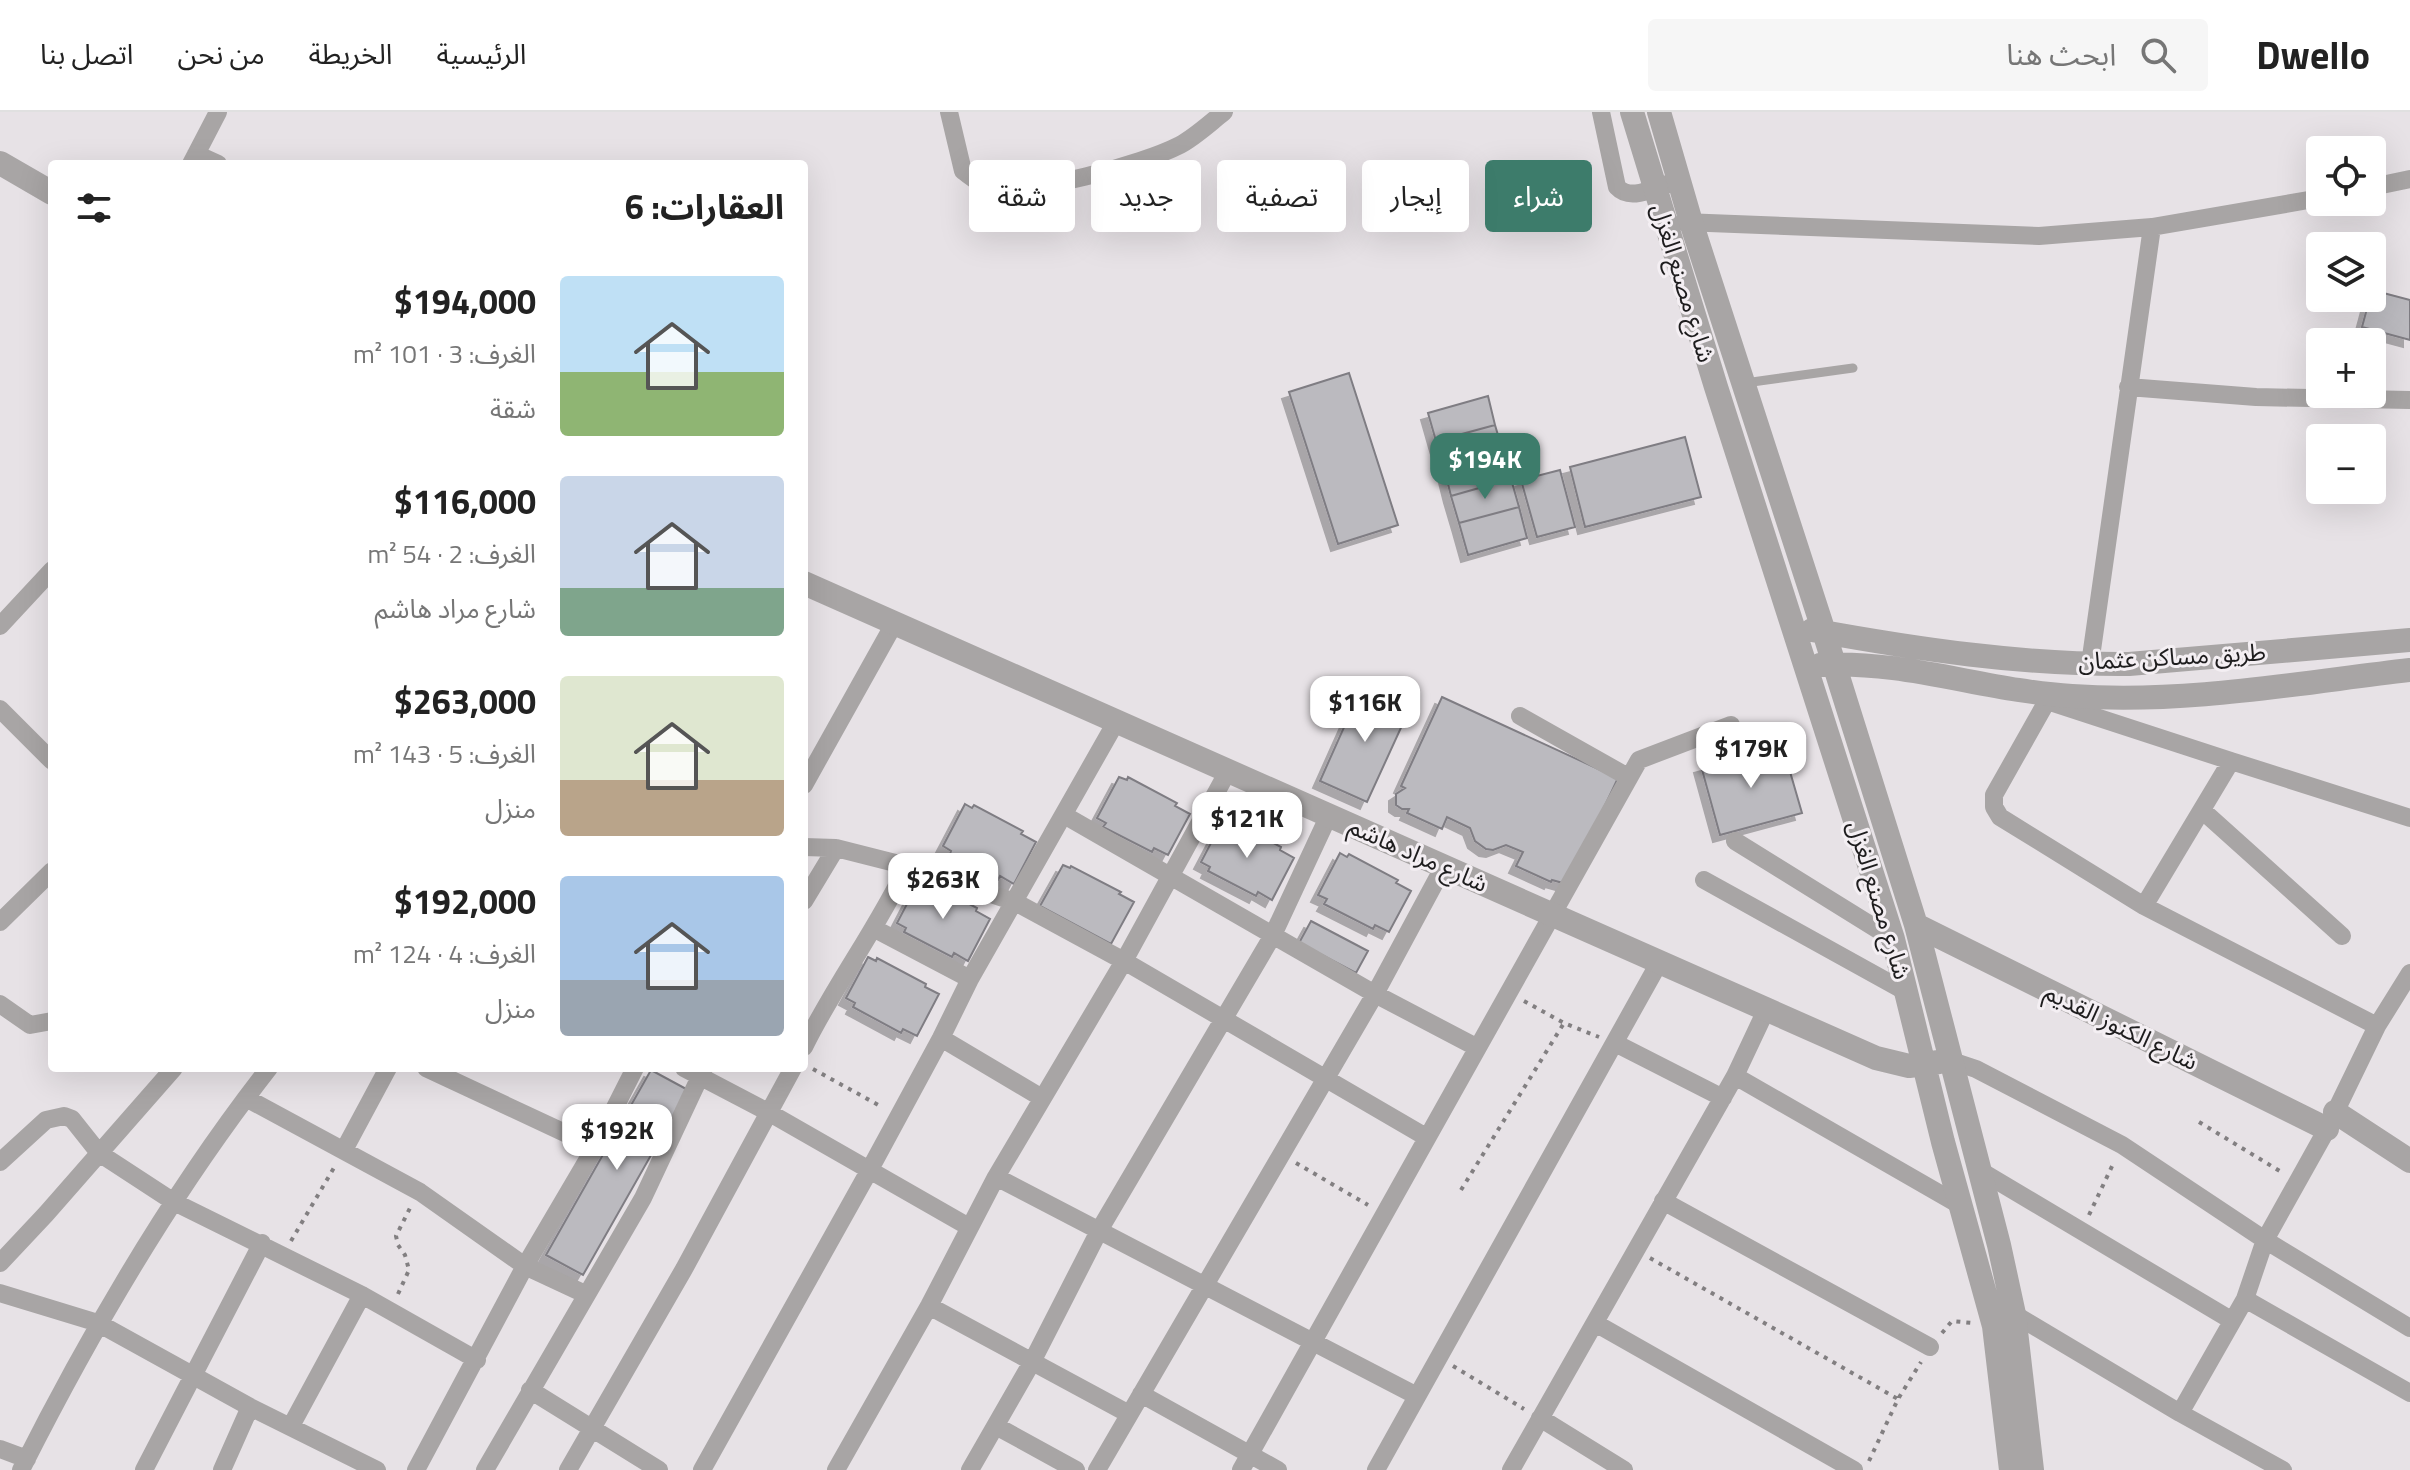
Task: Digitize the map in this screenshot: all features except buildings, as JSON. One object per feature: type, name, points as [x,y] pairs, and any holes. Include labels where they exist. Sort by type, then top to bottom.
[{"type":"street","points":[[193,159],[218,112]]},
{"type":"street","points":[[949,112],[963,171],[986,187],[1016,188],[1063,181],[1138,161],[1181,145],[1224,112]]},
{"type":"street","points":[[1601,112],[1617,187],[1623,193],[1630,195],[1678,181]]},
{"type":"street","name":"شارع مصنع الغزل","points":[[1632,112],[1716,387],[1893,939],[1943,1142],[2004,1320],[2032,1470]]},
{"type":"street","name":"شارع مصنع الغزل","points":[[1659,112],[1678,181],[1916,925],[1999,1245],[2011,1470]]},
{"type":"street","points":[[0,163],[48,191]]},
{"type":"street","points":[[2386,184],[2410,179]]},
{"type":"street","points":[[1664,221],[2039,236],[2152,227],[2306,200]]},
{"type":"street","points":[[2090,664],[2152,227]]},
{"type":"street","points":[[1716,387],[1743,383]]},
{"type":"street","points":[[2128,387],[2256,397],[2409,400]]},
{"type":"street","points":[[0,626],[48,574]]},
{"type":"street","name":"شارع مراد هاشم","points":[[808,585],[1893,1064],[1909,1066],[1949,1060]]},
{"type":"street","points":[[808,778],[894,624]]},
{"type":"street","name":"طريق مساكن عثمان","points":[[1792,626],[1824,632],[1881,654],[2048,697],[2178,696],[2410,670]]},
{"type":"street","name":"طريق مساكن عثمان","points":[[1805,666],[1835,665],[1881,654],[2129,664],[2410,640]]},
{"type":"street","points":[[2377,1026],[2144,906],[2000,817],[1994,807],[1994,795],[2048,697],[2231,761],[2410,818]]},
{"type":"street","points":[[0,709],[48,757]]},
{"type":"street","points":[[1520,716],[1628,777]]},
{"type":"street","points":[[702,1470],[869,1171],[970,979],[1116,722]]},
{"type":"street","points":[[1245,1462],[1639,760],[1731,725]]},
{"type":"street","points":[[2144,906],[2231,761]]},
{"type":"street","points":[[836,1470],[929,1306],[996,1177],[1124,961],[1228,771]]},
{"type":"street","points":[[2203,811],[2342,936]]},
{"type":"street","points":[[1064,815],[1375,994],[1476,1047]]},
{"type":"street","points":[[970,1470],[1032,1362],[1100,1229],[1273,935],[1329,815]]},
{"type":"street","points":[[1735,841],[1893,939]]},
{"type":"street","points":[[808,847],[836,848],[907,866],[1015,902],[1124,961],[1426,1137]]},
{"type":"street","points":[[808,894],[836,848]]},
{"type":"street","points":[[811,1012],[875,929],[907,866]]},
{"type":"street","points":[[1097,1470],[1375,994],[1444,866]]},
{"type":"street","points":[[0,922],[48,875]]},
{"type":"street","points":[[1704,880],[1908,993]]},
{"type":"street","name":"شارع الكنوز القديم","points":[[1916,925],[2331,1120],[2410,1161]]},
{"type":"street","points":[[875,929],[970,979]]},
{"type":"street","points":[[1376,1470],[1660,961]]},
{"type":"street","points":[[2180,1413],[2245,1299],[2265,1240],[2299,1183],[2377,1026],[2410,973]]},
{"type":"street","points":[[0,1004],[30,1025],[48,1022]]},
{"type":"street","points":[[1511,1470],[1723,1098],[1767,1008]]},
{"type":"street","points":[[941,1038],[1042,1098]]},
{"type":"street","points":[[1615,1043],[1723,1098]]},
{"type":"street","points":[[1949,1060],[1976,1069],[2122,1145],[2265,1240],[2410,1328]]},
{"type":"street","points":[[0,1263],[170,1072]]},
{"type":"street","points":[[0,1449],[24,1465],[98,1323],[174,1202],[266,1072]]},
{"type":"street","points":[[344,1150],[386,1072]]},
{"type":"street","points":[[435,1072],[595,1147]]},
{"type":"street","points":[[416,1470],[525,1266],[595,1147],[633,1072]]},
{"type":"street","points":[[485,1470],[643,1198],[695,1072]]},
{"type":"street","points":[[697,1072],[969,1227]]},
{"type":"street","points":[[568,1470],[684,1269],[791,1072]]},
{"type":"street","points":[[1735,1076],[1963,1207]]},
{"type":"street","points":[[246,1098],[420,1192],[525,1266],[585,1294]]},
{"type":"street","points":[[5,1150],[46,1120],[64,1116],[72,1119],[99,1153],[174,1202],[362,1295],[477,1360]]},
{"type":"street","points":[[1979,1170],[2231,1320]]},
{"type":"street","points":[[996,1177],[1417,1396]]},
{"type":"street","points":[[1663,1201],[1930,1347]]},
{"type":"street","points":[[144,1470],[262,1243]]},
{"type":"street","points":[[0,1293],[98,1323],[250,1407],[291,1426],[358,1466],[377,1470]]},
{"type":"street","points":[[291,1426],[362,1295]]},
{"type":"street","points":[[2245,1299],[2410,1393]]},
{"type":"street","points":[[929,1306],[1129,1414]]},
{"type":"street","points":[[2004,1320],[2283,1470]]},
{"type":"street","points":[[1595,1323],[1854,1470]]},
{"type":"street","points":[[530,1390],[659,1470]]},
{"type":"street","points":[[1141,1394],[1245,1462],[1278,1470]]},
{"type":"street","points":[[222,1470],[250,1407]]},
{"type":"street","points":[[1540,1418],[1624,1470]]},
{"type":"street","points":[[996,1426],[1076,1470]]},
{"type":"lane","points":[[1743,383],[1853,368]]},
{"type":"path","points":[[1508,992],[1564,1023],[1615,1043]]},
{"type":"path","points":[[1461,1190],[1564,1023]]},
{"type":"path","points":[[808,1066],[898,1116]]},
{"type":"path","points":[[2199,1122],[2299,1183]]},
{"type":"path","points":[[2081,1232],[2122,1145]]},
{"type":"path","points":[[283,1254],[344,1150]]},
{"type":"path","points":[[1280,1154],[1383,1213]]},
{"type":"path","points":[[391,1311],[409,1270],[396,1236],[420,1192]]},
{"type":"path","points":[[1635,1249],[1898,1399]]},
{"type":"path","points":[[1864,1470],[1898,1399],[1930,1347],[1952,1321],[2004,1320]]},
{"type":"path","points":[[1439,1358],[1540,1418]]}]
